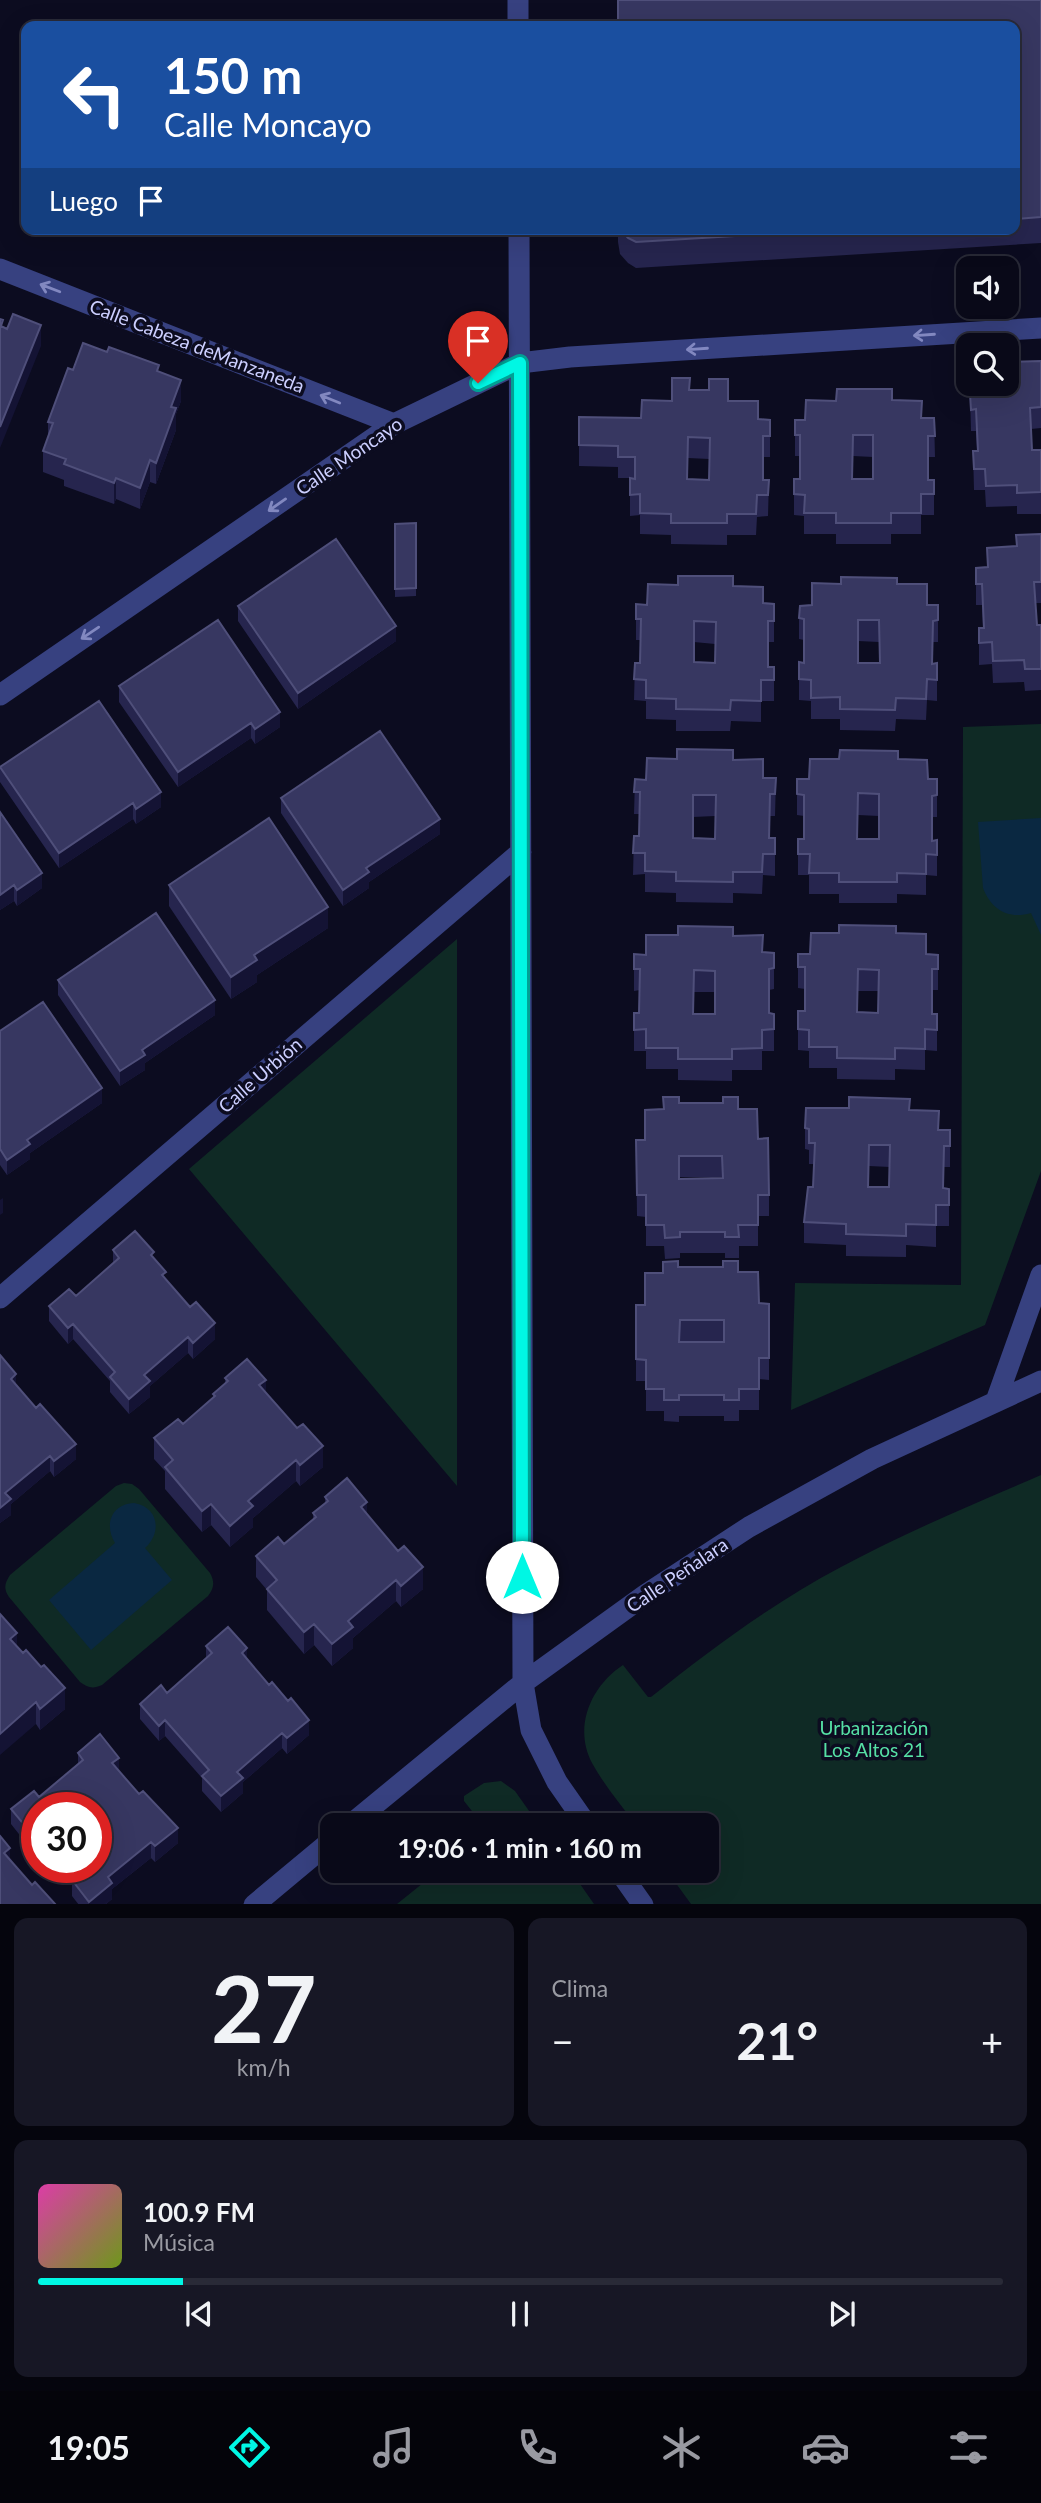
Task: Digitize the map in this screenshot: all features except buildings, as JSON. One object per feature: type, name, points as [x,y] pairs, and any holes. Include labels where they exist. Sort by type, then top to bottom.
[{"type":"street","points":[[518,0],[518,21]]},
{"type":"street","points":[[519,235],[523,1683],[531,1730],[557,1782],[579,1813]]},
{"type":"street","name":"Calle Cabeza deManzaneda","points":[[0,269],[394,424]]},
{"type":"street","name":"Calle Moncayo","points":[[0,695],[394,424],[520,363],[570,357],[1041,328]]},
{"type":"street","name":"Calle Urbión","points":[[0,1298],[521,852]]},
{"type":"street","points":[[996,1402],[1041,1275]]},
{"type":"street","name":"Calle Peñalara","points":[[365,1813],[523,1683],[645,1595],[749,1527],[872,1459],[1041,1381]]},
{"type":"street","points":[[255,1904],[320,1850]]},
{"type":"street","points":[[627,1883],[642,1904]]},
{"type":"green space","points":[[1041,724],[1041,1171],[985,1325],[791,1410],[795,1283],[961,1285],[963,727]]},
{"type":"green space","points":[[457,939],[457,1486],[189,1169]]},
{"type":"green space","name":"Urbanización Los Altos 21","points":[[1041,1475],[1041,1904],[691,1904],[676,1883],[719,1883],[719,1813],[627,1813],[592,1763],[587,1749],[585,1722],[594,1696],[602,1684],[623,1665],[648,1697],[651,1697],[743,1628],[791,1596],[915,1530]]},
{"type":"green space","points":[[124,1483],[139,1489],[210,1573],[213,1585],[208,1596],[102,1685],[91,1687],[80,1682],[9,1597],[5,1586],[10,1575],[116,1486]]},
{"type":"green space","points":[[501,1781],[515,1791],[531,1813],[474,1813],[464,1801],[464,1796],[484,1783]]},
{"type":"green space","points":[[423,1883],[579,1883],[594,1904],[397,1904]]},
{"type":"water","points":[[1041,818],[1041,935],[1031,913],[1008,914],[996,907],[986,895],[983,888],[978,822]]},
{"type":"water","points":[[134,1503],[142,1505],[153,1515],[156,1528],[145,1548],[172,1580],[91,1650],[49,1600],[115,1543],[110,1529],[112,1517],[120,1507]]},
{"type":"route","points":[[478,383],[520,363],[522,1577]]}]
